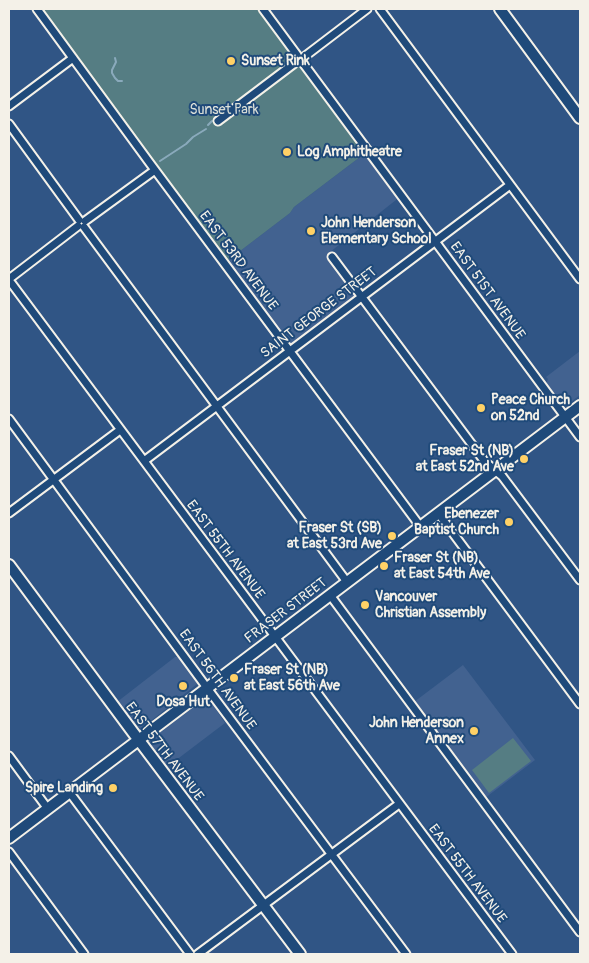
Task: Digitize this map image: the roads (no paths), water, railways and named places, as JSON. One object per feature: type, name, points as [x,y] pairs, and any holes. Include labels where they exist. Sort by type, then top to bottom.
[{"type":"street","name":"EAST 53RD AVENUE","points":[[37,9],[420,526]]},
{"type":"street","name":"EAST 51ST AVENUE","points":[[263,9],[580,437]]},
{"type":"street","points":[[218,121],[367,9]]},
{"type":"street","points":[[380,9],[580,279]]},
{"type":"street","points":[[500,9],[580,118]]},
{"type":"street","points":[[9,106],[73,58]]},
{"type":"street","points":[[9,124],[347,582]]},
{"type":"street","points":[[9,279],[155,170]]},
{"type":"street","name":"SAINT GEORGE STREET","points":[[144,461],[510,185]]},
{"type":"street","points":[[332,257],[485,462],[502,476],[580,580]]},
{"type":"street","name":"EAST 55TH AVENUE","points":[[9,279],[512,954]]},
{"type":"street","name":"FRASER STREET","points":[[9,838],[580,406]]},
{"type":"street","name":"EAST 56TH AVENUE","points":[[9,419],[406,954]]},
{"type":"street","points":[[9,513],[120,430]]},
{"type":"street","points":[[438,513],[580,704]]},
{"type":"street","name":"EAST 57TH AVENUE","points":[[9,565],[138,740],[300,954]]},
{"type":"street","points":[[330,595],[580,932]]},
{"type":"street","points":[[9,756],[48,809]]},
{"type":"street","points":[[70,793],[190,954]]},
{"type":"street","points":[[198,954],[399,804]]},
{"type":"street","points":[[9,852],[84,954]]},
{"type":"waterway","points":[[115,58],[116,62],[112,73],[118,81],[122,81]]},
{"type":"waterway","points":[[208,125],[212,121]]},
{"type":"waterway","points":[[160,161],[206,129]]},
{"type":"place","name":"Sunset Rink","points":[[231,61]]},
{"type":"place","name":"Log Amphitheatre","points":[[287,152]]},
{"type":"place","name":"John Henderson Elementary School","points":[[311,231]]},
{"type":"place","name":"Peace Church on 52nd","points":[[481,408]]},
{"type":"place","name":"Fraser St (NB) at East 52nd Ave","points":[[524,459]]},
{"type":"place","name":"Ebenezer Baptist Church","points":[[509,522]]},
{"type":"place","name":"Fraser St (SB) at East 53rd Ave","points":[[392,536]]},
{"type":"place","name":"Fraser St (NB) at East 54th Ave","points":[[384,566]]},
{"type":"place","name":"Vancouver Christian Assembly","points":[[365,605]]},
{"type":"place","name":"Fraser St (NB) at East 56th Ave","points":[[234,678]]},
{"type":"place","name":"Dosa Hut","points":[[183,686]]},
{"type":"place","name":"John Henderson Annex","points":[[474,731]]},
{"type":"place","name":"Spire Landing","points":[[113,788]]},
{"type":"park label","name":"Sunset Park","points":[[224,110]]}]
